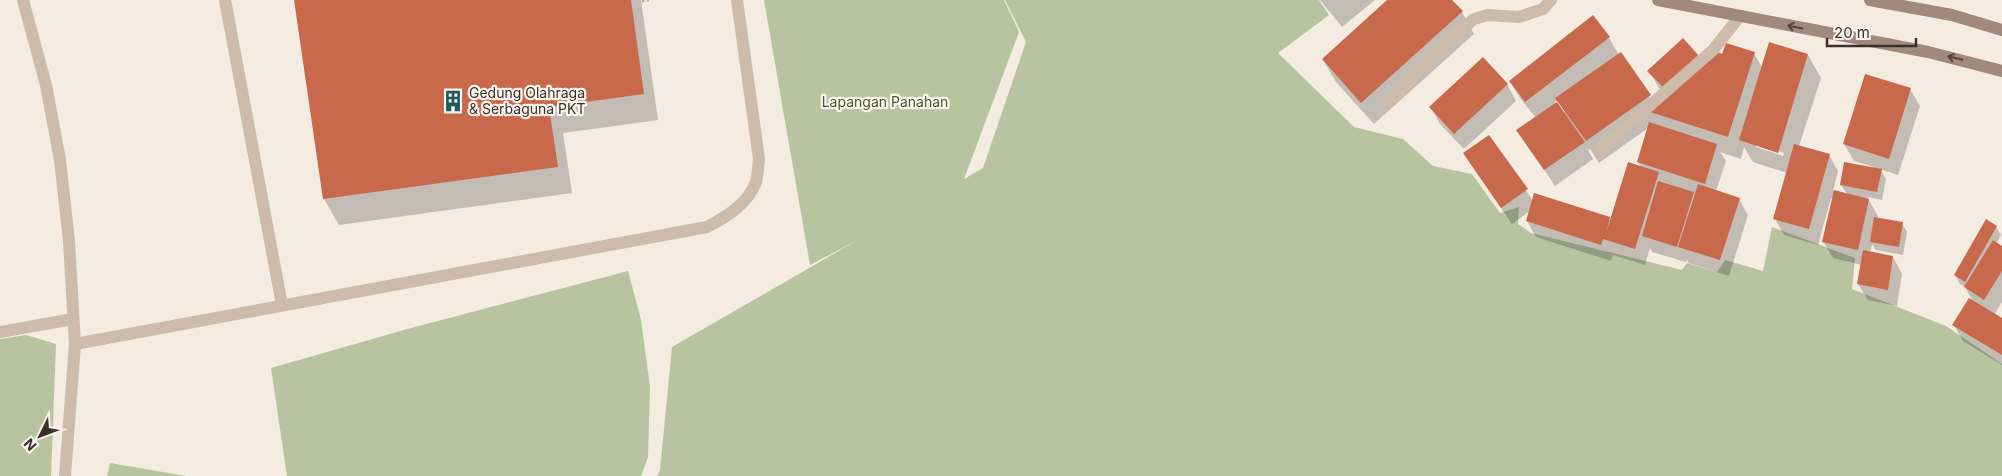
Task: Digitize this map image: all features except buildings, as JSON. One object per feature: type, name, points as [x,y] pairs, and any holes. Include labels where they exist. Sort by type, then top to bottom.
[{"type":"main road","points":[[1658,0],[1928,52],[2002,71]]},
{"type":"main road","points":[[1870,0],[1952,15],[2002,30]]},
{"type":"street","points":[[23,0],[46,85],[60,160],[70,241],[72,319],[75,344],[73,391],[65,476]]},
{"type":"street","points":[[225,0],[282,305]]},
{"type":"street","points":[[75,344],[707,227],[728,216],[744,202],[756,183],[759,159],[738,0]]},
{"type":"street","points":[[1390,101],[1474,19],[1488,15],[1519,17],[1542,9],[1551,0]]},
{"type":"street","points":[[1599,150],[1714,50],[1740,16]]},
{"type":"street","points":[[0,332],[72,319]]},
{"type":"path","points":[[642,1],[649,0]]},
{"type":"green space","name":"Lapangan Panahan","points":[[764,0],[1004,0],[1019,32],[964,179],[983,168],[1026,42],[1005,0],[1319,0],[1329,15],[1278,53],[1354,127],[1403,139],[1433,166],[1472,174],[1500,213],[1519,207],[1518,224],[1531,233],[1682,270],[1687,263],[1717,272],[1725,260],[1763,271],[1772,227],[1855,258],[1852,289],[1946,326],[2002,364],[2002,476],[657,476],[660,470],[672,347],[856,241],[810,265]]},
{"type":"green space","points":[[628,271],[641,320],[650,387],[648,457],[641,476],[287,476],[271,368],[411,328]]},
{"type":"green space","points":[[26,335],[56,344],[51,476],[0,476],[0,339]]},
{"type":"green space","points":[[110,463],[186,476],[107,476]]},
{"type":"place","name":"Gedung Olahraga & Serbaguna PKT","points":[[453,101]]}]
